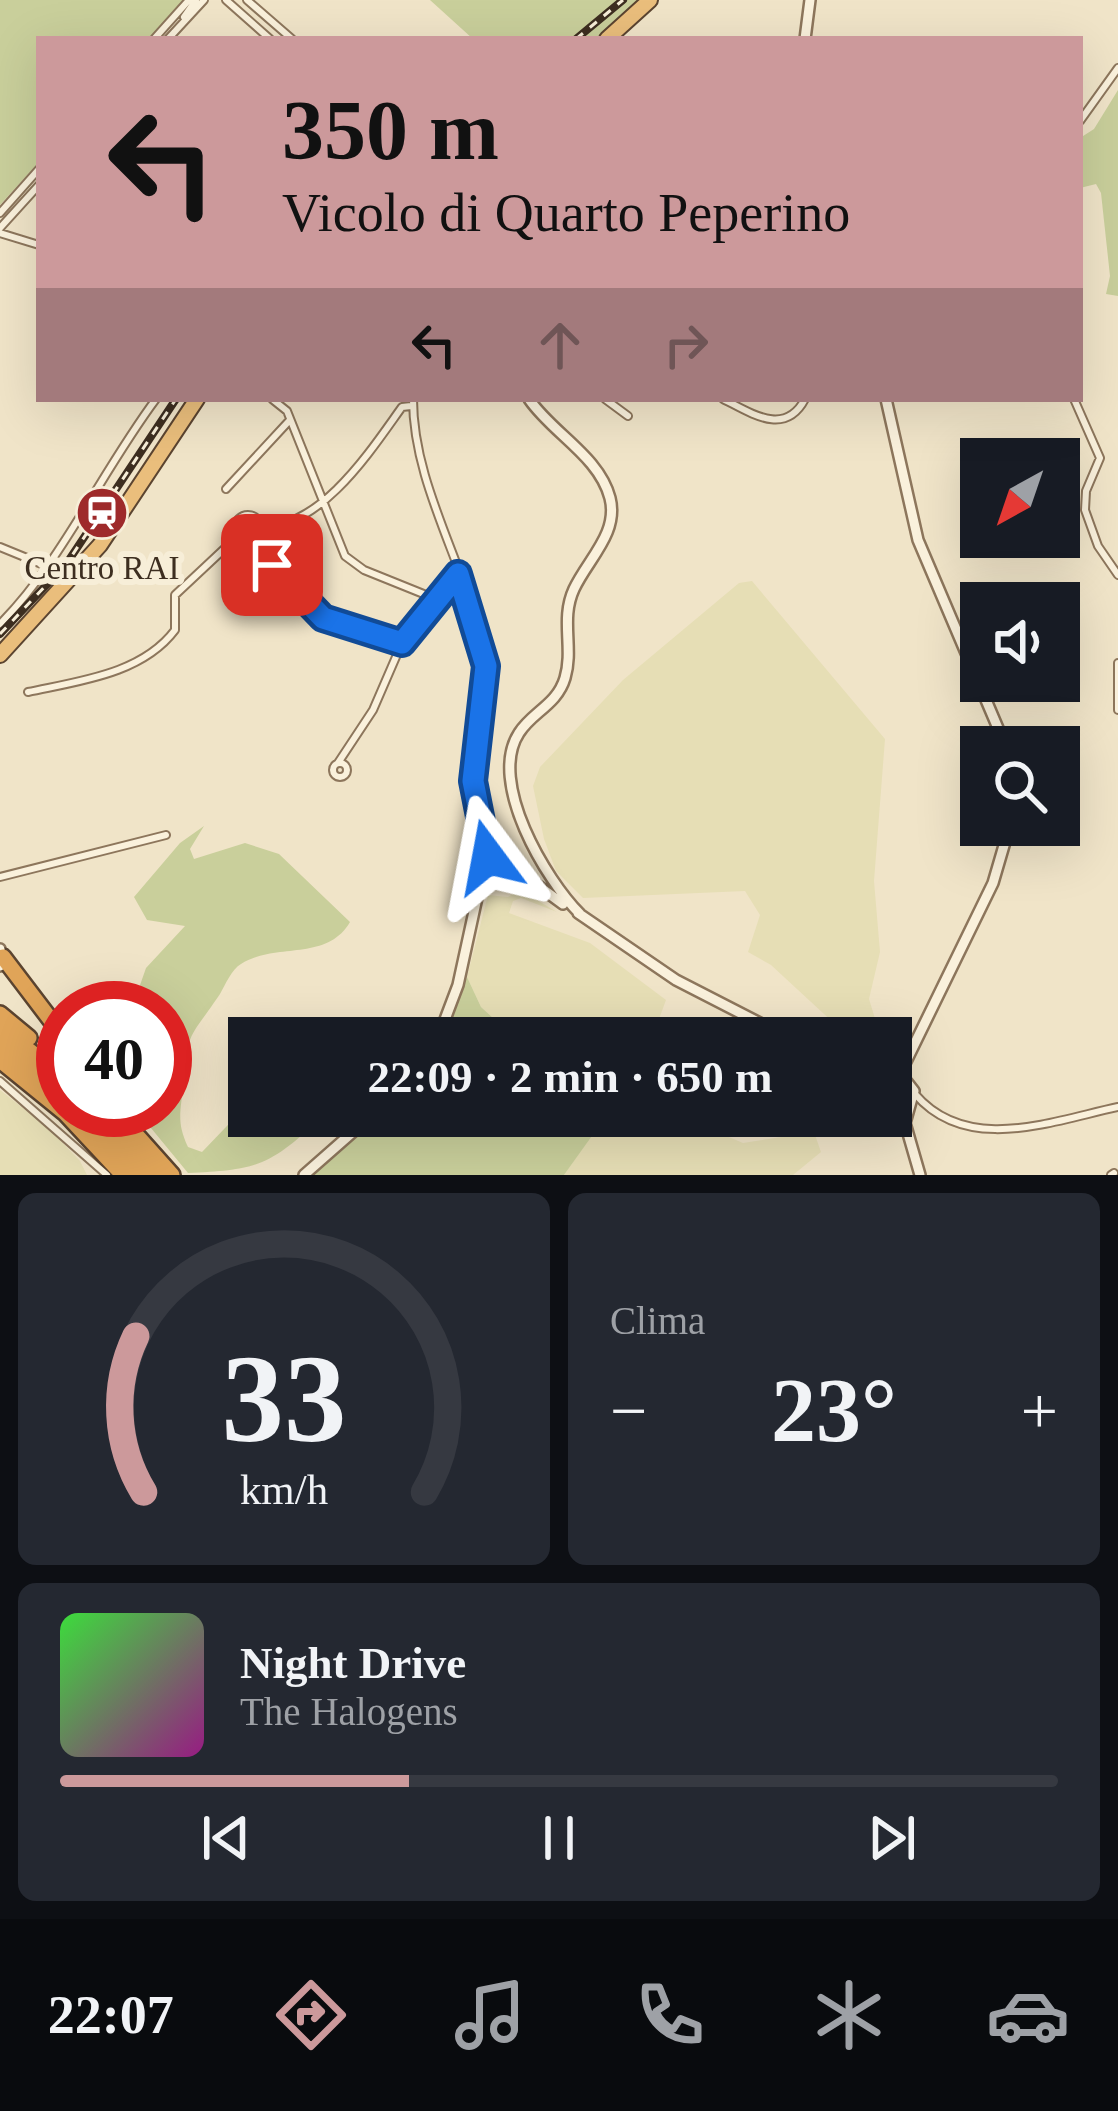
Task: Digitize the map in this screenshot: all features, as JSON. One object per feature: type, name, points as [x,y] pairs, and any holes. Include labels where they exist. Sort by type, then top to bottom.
[{"type":"highway","points":[[610,36],[650,0]]},
{"type":"highway","points":[[624,36],[663,0]]},
{"type":"highway","points":[[0,644],[96,538],[185,402]]},
{"type":"highway","points":[[0,655],[100,545],[195,402]]},
{"type":"highway","points":[[1,957],[36,1002]]},
{"type":"highway","points":[[0,1015],[36,1044]]},
{"type":"highway","points":[[0,1028],[36,1056]]},
{"type":"highway","points":[[0,1043],[36,1072]]},
{"type":"highway","points":[[0,1060],[65,1113],[122,1175]]},
{"type":"highway","points":[[0,1071],[122,1175]]},
{"type":"highway","points":[[106,1137],[139,1175]]},
{"type":"highway","points":[[123,1137],[156,1175]]},
{"type":"highway","points":[[140,1137],[172,1175]]},
{"type":"street","points":[[157,36],[197,0]]},
{"type":"street","points":[[170,36],[197,0]]},
{"type":"street","points":[[226,0],[267,36]]},
{"type":"street","points":[[247,0],[289,36]]},
{"type":"street","points":[[805,36],[810,0]]},
{"type":"street","points":[[247,19],[257,8]]},
{"type":"street","points":[[1083,117],[1118,68]]},
{"type":"street","points":[[0,213],[36,172]]},
{"type":"street","points":[[36,188],[0,231],[36,243]]},
{"type":"street","points":[[17,210],[14,222],[24,238]]},
{"type":"street","points":[[0,624],[49,566],[97,482],[154,402]]},
{"type":"street","points":[[276,402],[284,407],[321,502],[352,562],[436,599]]},
{"type":"street","points":[[251,541],[262,527],[275,526],[341,487],[403,407],[412,402],[486,666],[473,781],[475,811],[499,872]]},
{"type":"street","points":[[533,402],[598,475],[611,511],[605,538],[567,610],[568,665],[562,687],[525,725],[512,748],[515,792],[540,863],[580,914]]},
{"type":"street","points":[[609,402],[628,416]]},
{"type":"street","points":[[729,402],[772,422],[789,418],[803,402]]},
{"type":"street","points":[[887,402],[918,540],[997,726]]},
{"type":"street","points":[[1074,402],[1100,458],[1084,499],[1087,522],[1118,575]]},
{"type":"street","points":[[226,489],[289,421]]},
{"type":"street","points":[[238,536],[235,525],[245,514],[256,517],[262,527]]},
{"type":"street","points":[[238,536],[251,541],[323,618],[402,643]]},
{"type":"street","points":[[28,692],[124,668],[162,645],[176,628],[175,595],[238,536]]},
{"type":"street","points":[[0,547],[49,566]]},
{"type":"street","points":[[342,761],[373,710],[402,643],[458,574]]},
{"type":"street","points":[[1118,663],[1118,710]]},
{"type":"street","points":[[0,877],[166,836]]},
{"type":"street","points":[[912,1051],[993,883],[1004,846]]},
{"type":"street","points":[[491,860],[518,871],[676,980],[748,1017]]},
{"type":"street","points":[[444,1017],[491,860]]},
{"type":"street","points":[[539,886],[540,863]]},
{"type":"street","points":[[481,893],[499,872],[518,871]]},
{"type":"street","points":[[539,886],[546,875]]},
{"type":"street","points":[[0,1081],[107,1175]]},
{"type":"street","points":[[912,1102],[963,1126],[991,1131],[1118,1107]]},
{"type":"street","points":[[304,1175],[347,1137]]},
{"type":"street","points":[[909,1137],[920,1175]]},
{"type":"shaded area","points":[[752,581],[885,739],[874,881],[880,952],[869,999],[875,1017],[827,1017],[771,965],[748,952],[760,915],[745,891],[583,898],[556,871],[544,839],[533,786],[540,767],[623,680],[739,583]]},
{"type":"shaded area","points":[[520,890],[557,912],[521,898],[513,901],[509,913],[590,943],[666,1000],[660,1017],[492,1017],[481,1007],[467,977],[488,895],[508,897]]},
{"type":"shaded area","points":[[0,1090],[36,1118],[36,1137],[57,1137],[87,1175],[0,1175]]},
{"type":"shaded area","points":[[591,1137],[729,1137],[743,1143],[816,1137],[821,1152],[793,1175],[564,1175]]},
{"type":"green space","points":[[0,0],[183,0],[152,36],[36,36],[36,165],[0,205]]},
{"type":"green space","points":[[430,0],[641,0],[599,36],[470,36]]},
{"type":"green space","points":[[1118,90],[1118,296],[1106,294],[1110,276],[1101,193],[1096,184],[1083,187],[1083,136],[1094,129]]},
{"type":"green space","points":[[204,826],[190,849],[194,859],[245,843],[279,854],[350,922],[328,942],[269,954],[238,966],[192,1037],[192,981],[141,981],[146,968],[185,926],[147,920],[134,897],[180,843]]},
{"type":"green space","points":[[467,977],[481,1007],[492,1017],[452,1017]]},
{"type":"green space","points":[[228,1125],[228,1137],[299,1137],[249,1166],[188,1173],[158,1137],[184,1137],[188,1147],[202,1152]]},
{"type":"green space","points":[[355,1137],[591,1137],[564,1175],[312,1175]]},
{"type":"railway","points":[[580,36],[623,0]]},
{"type":"railway","points":[[0,634],[67,563],[174,402]]},
{"type":"place","name":"Centro RAI","points":[[102,513]]},
{"type":"route","points":[[272,565],[323,618],[402,643],[458,574],[486,666],[473,781],[475,811],[488,857]]}]
